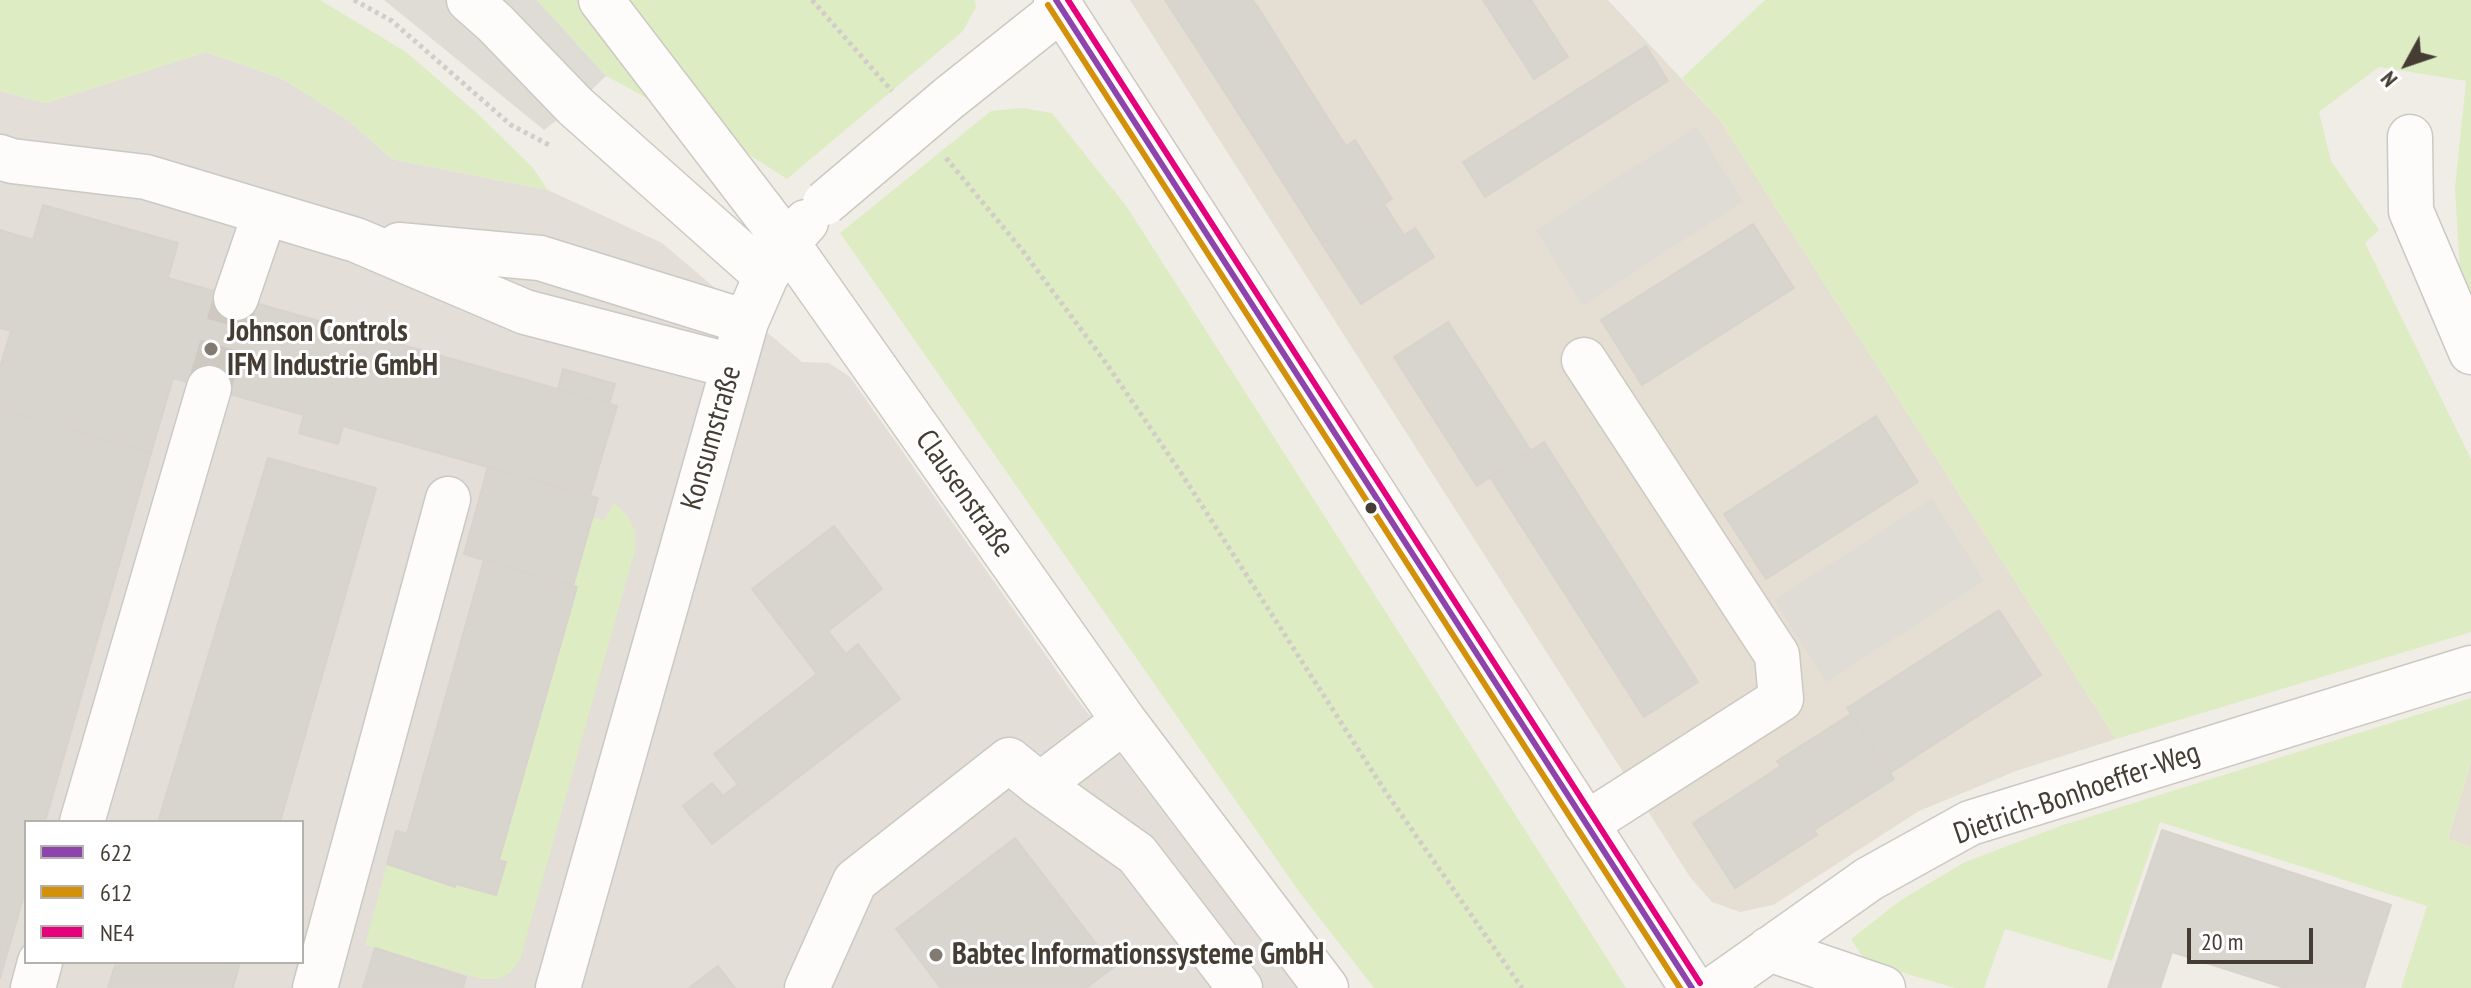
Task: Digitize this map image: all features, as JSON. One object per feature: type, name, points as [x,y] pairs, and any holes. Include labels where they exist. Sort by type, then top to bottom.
[{"type":"street","points":[[469,0],[575,106],[777,259]]},
{"type":"street","name":"Clausenstraße","points":[[601,0],[777,259],[1326,988]]},
{"type":"street","points":[[1059,4],[1692,988]]},
{"type":"street","name":"Konsumstraße","points":[[558,988],[732,366],[746,322],[777,259],[825,203],[1059,4]]},
{"type":"street","points":[[2410,137],[2411,211],[2471,352]]},
{"type":"street","points":[[0,157],[146,177],[356,240],[525,312],[732,366]]},
{"type":"street","points":[[236,298],[265,213]]},
{"type":"street","points":[[356,240],[540,258],[746,322]]},
{"type":"street","points":[[1584,360],[1777,655],[1781,699],[1586,824]]},
{"type":"street","points":[[83,820],[209,388]]},
{"type":"street","points":[[315,988],[448,499]]},
{"type":"street","name":"Dietrich-Bonhoeffer-Weg","points":[[1715,988],[1869,879],[1970,823],[2471,668]]},
{"type":"street","points":[[1040,785],[1124,721]]},
{"type":"street","points":[[807,988],[855,881],[1009,760],[1137,854],[1240,988]]},
{"type":"street","points":[[1769,949],[1883,988]]},
{"type":"street","points":[[33,988],[39,964]]},
{"type":"path","points":[[812,0],[871,65]]},
{"type":"path","points":[[963,178],[1022,250],[1106,363],[1181,473],[1385,791],[1522,988]]},
{"type":"shaded area","points":[[384,0],[537,0],[606,76],[544,130]]},
{"type":"shaded area","points":[[1130,0],[1608,0],[1719,119],[2116,739],[2016,771],[1919,811],[1773,905],[1740,912],[1712,902],[1690,877]]},
{"type":"shaded area","points":[[206,52],[283,79],[349,121],[392,159],[548,190],[662,243],[802,362],[829,363],[850,377],[1071,691],[1297,988],[0,988],[0,91],[46,103]]},
{"type":"shaded area","points":[[1696,127],[1743,201],[1583,306],[1536,230]]},
{"type":"shaded area","points":[[1932,499],[1984,581],[1826,682],[1774,600]]},
{"type":"shaded area","points":[[2471,762],[2471,847],[2448,839]]},
{"type":"green space","points":[[0,0],[320,0],[406,52],[478,114],[533,168],[548,190],[392,159],[349,121],[283,79],[206,52],[46,103],[0,91]]},
{"type":"green space","points":[[537,0],[975,0],[976,7],[963,31],[787,179],[734,145],[606,76]]},
{"type":"green space","points":[[1765,0],[2471,0],[2471,309],[2461,289],[2455,188],[2466,81],[2379,67],[2319,112],[2331,161],[2379,230],[2365,243],[2471,459],[2471,632],[2116,739],[1719,119],[1682,78]]},
{"type":"green space","points":[[1022,108],[1052,113],[1127,207],[1626,988],[1374,988],[1300,893],[840,233],[991,111]]},
{"type":"green space","points":[[614,503],[627,515],[635,531],[635,550],[520,960],[511,972],[499,979],[482,979],[365,945],[387,864],[454,887],[456,884],[497,895],[506,863],[499,860],[577,587],[573,586],[592,518],[604,520]]},
{"type":"green space","points":[[2471,698],[2471,762],[2448,839],[2471,847],[2471,988],[2401,988],[2427,906],[2160,822],[2112,961],[2005,929],[1984,988],[1955,988],[1866,962],[1851,939],[1901,900],[1965,862],[2063,825]]},
{"type":"building","points":[[1165,0],[1252,0],[1257,6],[1195,46]]},
{"type":"building","points":[[1483,0],[1531,0],[1568,57],[1534,79]]},
{"type":"building","points":[[1257,6],[1329,120],[1268,159],[1195,46]]},
{"type":"building","points":[[1646,46],[1668,81],[1485,197],[1463,162]]},
{"type":"building","points":[[1329,120],[1346,146],[1355,140],[1392,199],[1322,244],[1268,159]]},
{"type":"building","points":[[1384,204],[1404,235],[1415,228],[1434,257],[1361,304],[1322,244]]},
{"type":"building","name":"Johnson Controls IFM Industrie GmbH","points":[[43,205],[178,243],[168,278],[617,406],[590,496],[343,426],[338,444],[299,433],[304,415],[173,378],[151,453],[0,409],[0,367],[11,331],[0,328],[0,230],[33,240]]},
{"type":"building","points":[[1753,224],[1794,288],[1642,385],[1601,320]]},
{"type":"building","points":[[1448,322],[1531,451],[1477,486],[1394,357]]},
{"type":"building","points":[[563,369],[615,384],[609,404],[558,389]]},
{"type":"building","points":[[0,409],[151,453],[46,820],[24,820],[24,895],[0,978]]},
{"type":"building","points":[[1876,416],[1918,482],[1766,579],[1724,514]]},
{"type":"building","points":[[1544,442],[1698,682],[1644,717],[1490,477]]},
{"type":"building","points":[[268,458],[376,488],[281,820],[159,820]]},
{"type":"building","points":[[488,467],[598,498],[573,586],[464,554]]},
{"type":"building","points":[[834,526],[882,589],[828,631],[846,654],[858,644],[900,699],[757,809],[714,754],[817,674],[752,589]]},
{"type":"building","points":[[484,560],[577,587],[499,860],[506,862],[496,895],[456,884],[455,887],[387,864],[396,831],[407,834]]},
{"type":"building","points":[[1999,610],[2041,675],[1890,773],[1847,708]]},
{"type":"building","points":[[1851,714],[1894,779],[1814,830],[1817,835],[1735,888],[1693,823],[1781,766],[1777,761]]},
{"type":"building","points":[[712,783],[723,796],[738,784],[757,809],[712,844],[683,806]]},
{"type":"building","points":[[2162,830],[2391,905],[2364,988],[2285,988],[2172,952],[2160,988],[2108,988]]},
{"type":"building","points":[[1015,838],[1114,967],[1086,988],[941,988],[896,929]]},
{"type":"building","points":[[375,948],[466,977],[463,988],[363,988]]},
{"type":"building","points":[[115,964],[239,964],[233,988],[108,988]]},
{"type":"building","points":[[718,966],[735,988],[689,988]]},
{"type":"tunnel","points":[[209,388],[236,298]]},
{"type":"transit line","name":"622","points":[[1056,0],[1692,988]]},
{"type":"transit line","name":"NE4","points":[[1068,0],[1700,983]]},
{"type":"transit line","name":"612","points":[[1048,5],[1680,988]]},
{"type":"place","name":"Johnson Controls IFM Industrie GmbH","points":[[211,349]]},
{"type":"place","name":"Babtec Informationssysteme GmbH","points":[[936,955]]}]
